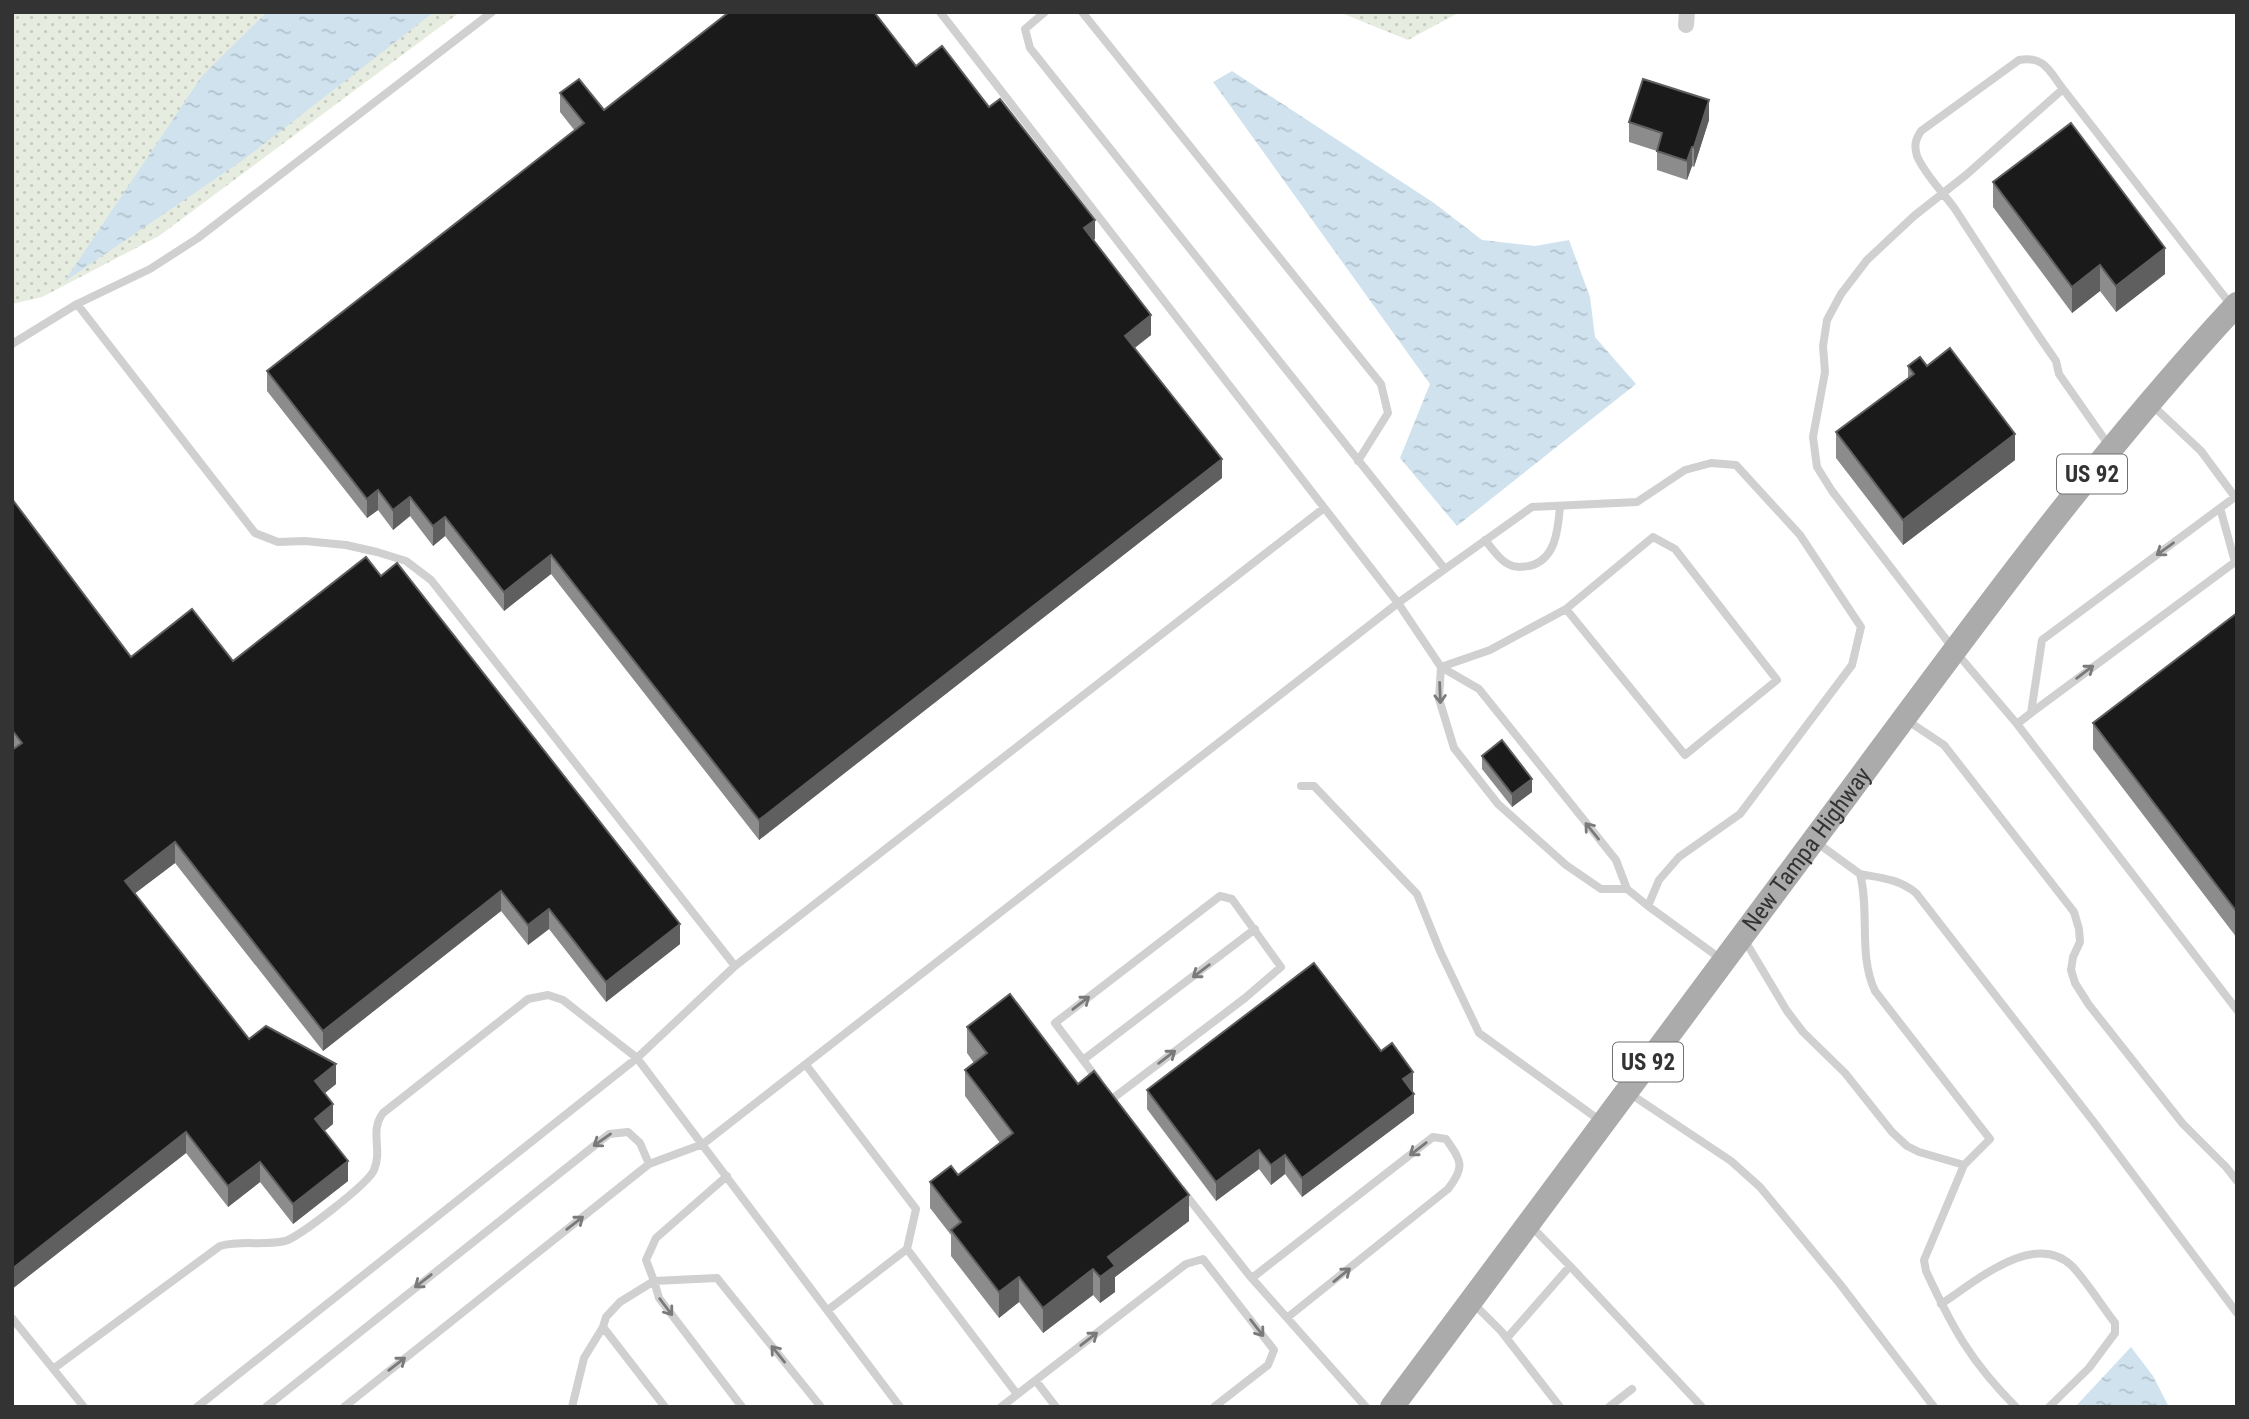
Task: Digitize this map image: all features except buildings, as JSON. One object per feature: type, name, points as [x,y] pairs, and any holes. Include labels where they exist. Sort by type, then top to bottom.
[{"type":"main road","name":"New Tampa Highway","points":[[1392,1407],[1955,651],[2149,403],[2235,306]]},
{"type":"lane","points":[[12,344],[77,304],[150,269],[198,238],[492,12]]},
{"type":"lane","points":[[940,12],[1398,603],[1441,667],[1479,688],[1616,860],[1627,889],[1724,960]]},
{"type":"lane","points":[[1045,12],[1025,29],[1030,48],[1445,569]]},
{"type":"lane","points":[[1082,12],[1381,384],[1388,412],[1358,461]]},
{"type":"lane","points":[[2112,449],[1918,159],[1915,140],[1921,131],[2019,60],[2030,58],[2041,61],[2235,306]]},
{"type":"lane","points":[[2063,89],[1914,216],[1867,260],[1840,294],[1826,320],[1823,346],[1825,372],[1813,437],[1818,467],[1832,491],[1955,651],[2017,724],[2237,1010]]},
{"type":"lane","points":[[77,304],[256,533],[278,542],[305,541],[346,545],[377,552],[406,561],[431,580],[735,966]]},
{"type":"lane","points":[[2031,713],[2042,640],[2235,498],[2201,452],[2149,403]]},
{"type":"lane","points":[[344,1407],[649,1164],[704,1144],[1398,603],[1532,507],[1637,502],[1685,470],[1711,463],[1736,465],[1800,535],[1861,627],[1852,665],[1740,814],[1679,857],[1659,880],[1648,906]]},
{"type":"lane","points":[[1485,540],[1507,564],[1516,568],[1537,564],[1554,545],[1560,507]]},
{"type":"lane","points":[[197,1407],[637,1058],[735,966],[1324,508]]},
{"type":"lane","points":[[2017,724],[2235,562],[2220,508]]},
{"type":"lane","points":[[1441,667],[1490,650],[1566,609],[1653,537],[1675,548],[1777,680],[1685,755],[1566,609]]},
{"type":"lane","points":[[1441,667],[1439,699],[1454,748],[1498,804],[1566,864],[1601,889],[1627,889]]},
{"type":"lane","points":[[1904,718],[1944,745],[2074,912],[2080,942],[2071,970],[2075,983],[2089,1005],[2183,1124],[2237,1181]]},
{"type":"lane","points":[[1301,786],[1314,786],[1417,894],[1440,951],[1479,1033],[1603,1123]]},
{"type":"lane","points":[[1814,840],[1860,874],[1894,879],[1906,884],[1916,893],[2093,1121],[2237,1313]]},
{"type":"lane","points":[[1860,874],[1864,891],[1867,966],[1871,983],[1880,1000],[1990,1139],[1964,1165],[1924,1260],[1941,1304],[1975,1362],[2016,1407]]},
{"type":"lane","points":[[1112,1099],[1245,998],[1281,967],[1232,900],[1220,896],[1055,1023],[1112,1099],[1121,1109]]},
{"type":"lane","points":[[1083,1060],[1255,929]]},
{"type":"lane","points":[[1742,936],[1787,1011],[1803,1032],[1845,1073],[1892,1132],[1907,1146],[1919,1152],[1964,1165]]},
{"type":"lane","points":[[53,1368],[220,1246],[235,1242],[273,1243],[289,1240],[363,1186],[373,1172],[378,1157],[376,1122],[383,1113],[528,999],[548,995],[563,1000],[637,1058],[900,1407]]},
{"type":"lane","points":[[806,1065],[916,1209],[907,1249],[828,1310]]},
{"type":"lane","points":[[1626,1091],[1731,1161],[1760,1187],[1840,1284],[1934,1407]]},
{"type":"lane","points":[[266,1407],[609,1134],[628,1132],[640,1143],[649,1164]]},
{"type":"lane","points":[[1252,1278],[1433,1137],[1446,1139],[1461,1160],[1459,1175],[1448,1189],[1288,1317]]},
{"type":"lane","points":[[727,1176],[656,1238],[646,1261],[659,1298],[742,1407]]},
{"type":"lane","points":[[1177,1183],[1252,1278],[1366,1407]]},
{"type":"lane","points":[[1528,1223],[1702,1407]]},
{"type":"lane","points":[[907,1249],[1017,1394]]},
{"type":"lane","points":[[1941,1304],[2011,1260],[2028,1254],[2051,1254],[2071,1265],[2115,1324],[2115,1333],[2089,1368],[2049,1407]]},
{"type":"lane","points":[[1001,1407],[1186,1264],[1203,1259],[1274,1350],[1268,1365],[1214,1407]]},
{"type":"lane","points":[[1507,1338],[1570,1266]]},
{"type":"lane","points":[[572,1407],[584,1359],[603,1328],[606,1317],[620,1302],[653,1281],[717,1278],[821,1407]]},
{"type":"lane","points":[[1470,1301],[1507,1338],[1560,1407]]},
{"type":"lane","points":[[12,1318],[83,1407]]},
{"type":"lane","points":[[603,1328],[665,1407]]},
{"type":"lane","points":[[1035,1381],[1056,1407]]},
{"type":"lane","points":[[1609,1407],[1632,1389]]},
{"type":"shaded area","points":[[12,12],[460,12],[159,236],[42,297],[12,304]]},
{"type":"shaded area","points":[[1339,12],[1460,12],[1408,40]]},
{"type":"water","points":[[267,12],[434,12],[243,160],[64,282],[202,76]]},
{"type":"water","points":[[1232,71],[1434,203],[1482,240],[1535,246],[1569,240],[1590,297],[1595,337],[1636,384],[1457,526],[1400,458],[1430,384],[1213,82]]},
{"type":"water","points":[[2131,1347],[2153,1376],[2169,1407],[2075,1407]]}]
